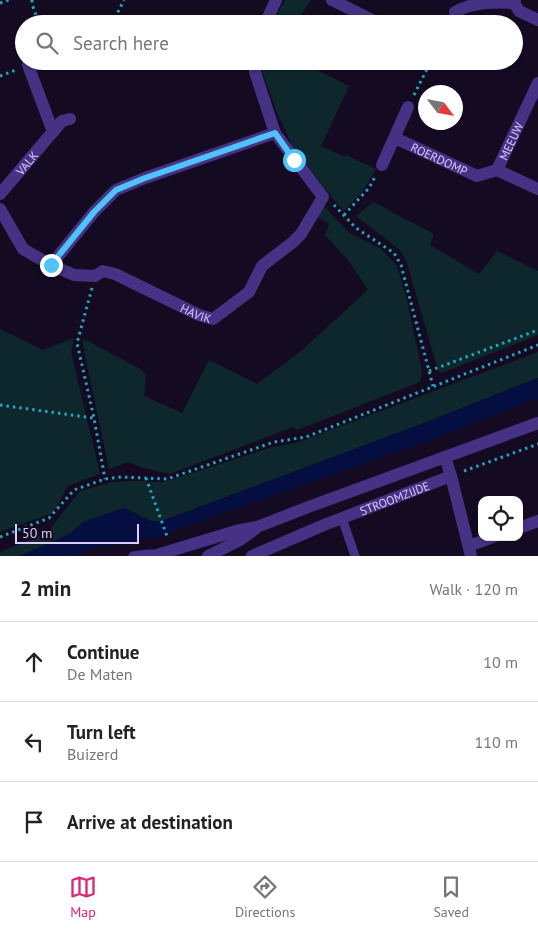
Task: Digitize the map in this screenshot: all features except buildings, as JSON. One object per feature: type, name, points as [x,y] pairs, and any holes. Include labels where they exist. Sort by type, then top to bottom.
[{"type":"street","points":[[269,15],[276,0]]},
{"type":"street","points":[[332,0],[362,15]]},
{"type":"street","points":[[455,12],[462,8],[488,2],[515,1],[519,11],[538,20]]},
{"type":"street","points":[[30,70],[53,132]]},
{"type":"street","points":[[255,70],[275,133],[323,197]]},
{"type":"street","name":"MEEUW","points":[[497,170],[538,83]]},
{"type":"street","points":[[395,138],[408,107]]},
{"type":"street","name":"VALK","points":[[0,194],[62,121],[70,119]]},
{"type":"street","points":[[51,265],[94,212],[116,190],[145,178],[275,133]]},
{"type":"street","name":"ROERDOMP","points":[[382,165],[395,138],[477,176],[497,170]]},
{"type":"street","points":[[497,170],[538,189]]},
{"type":"street","name":"HAVIK","points":[[0,209],[23,249],[51,265],[74,275],[95,276],[103,271],[115,274],[199,315],[213,319],[249,292],[262,266],[301,234],[323,197]]},
{"type":"street","name":"STROOMZIJDE","points":[[159,555],[236,531],[257,527],[538,423]]},
{"type":"street","points":[[445,457],[470,551],[486,541]]},
{"type":"street","name":"STROOMZIJDE","points":[[252,556],[306,532],[451,476]]},
{"type":"street","points":[[523,526],[538,520]]},
{"type":"street","name":"STROOMZIJDE","points":[[208,556],[240,540],[257,527]]},
{"type":"lane","points":[[342,518],[355,556]]},
{"type":"lane","name":"STROOMZIJDE","points":[[133,556],[159,555]]},
{"type":"path","points":[[0,3],[9,0]]},
{"type":"path","points":[[32,0],[36,15]]},
{"type":"path","points":[[116,15],[124,0]]},
{"type":"path","points":[[408,107],[426,70]]},
{"type":"path","points":[[344,215],[369,188],[382,165]]},
{"type":"path","points":[[323,197],[332,203],[356,228],[394,253],[401,264],[433,386]]},
{"type":"path","points":[[95,276],[77,343],[94,418],[105,479]]},
{"type":"path","points":[[429,372],[538,330]]},
{"type":"path","points":[[0,537],[49,518],[74,490],[105,479],[121,477],[167,479],[274,442],[306,437],[538,345]]},
{"type":"path","points":[[0,405],[94,418]]},
{"type":"path","points":[[451,476],[538,444]]},
{"type":"path","points":[[146,478],[168,540]]},
{"type":"green space","points":[[285,0],[311,0],[301,15],[277,15]]},
{"type":"green space","points":[[317,70],[349,86],[321,146],[376,169],[363,191],[344,211],[294,149],[277,113],[262,71]]},
{"type":"green space","points":[[373,202],[434,234],[430,245],[479,274],[497,251],[538,271],[538,335],[442,373],[439,372],[406,260],[400,250],[356,216]]},
{"type":"green space","points":[[323,205],[348,232],[381,249],[397,266],[407,300],[422,371],[420,382],[297,430],[293,427],[170,474],[143,468],[128,462],[109,469],[85,356],[84,339],[140,369],[146,375],[144,396],[182,413],[209,360],[257,384],[300,352],[368,290],[348,260],[325,235],[329,224],[318,217]]},
{"type":"green space","points":[[0,329],[43,350],[74,338],[71,352],[100,474],[68,486],[53,513],[0,532]]},
{"type":"green space","points":[[538,352],[538,378],[424,423],[159,522],[151,521],[124,508],[83,522],[70,534],[20,556],[0,556],[0,552],[47,533],[80,491],[112,482],[164,482],[272,447],[296,443]]},
{"type":"shaded area","points":[[538,378],[538,398],[431,440],[159,536],[119,545],[93,548],[75,556],[20,556],[70,534],[83,522],[124,508],[151,521],[159,522],[424,423]]},
{"type":"route","points":[[51,265],[94,212],[116,190],[145,178],[275,133],[294,160]]}]
